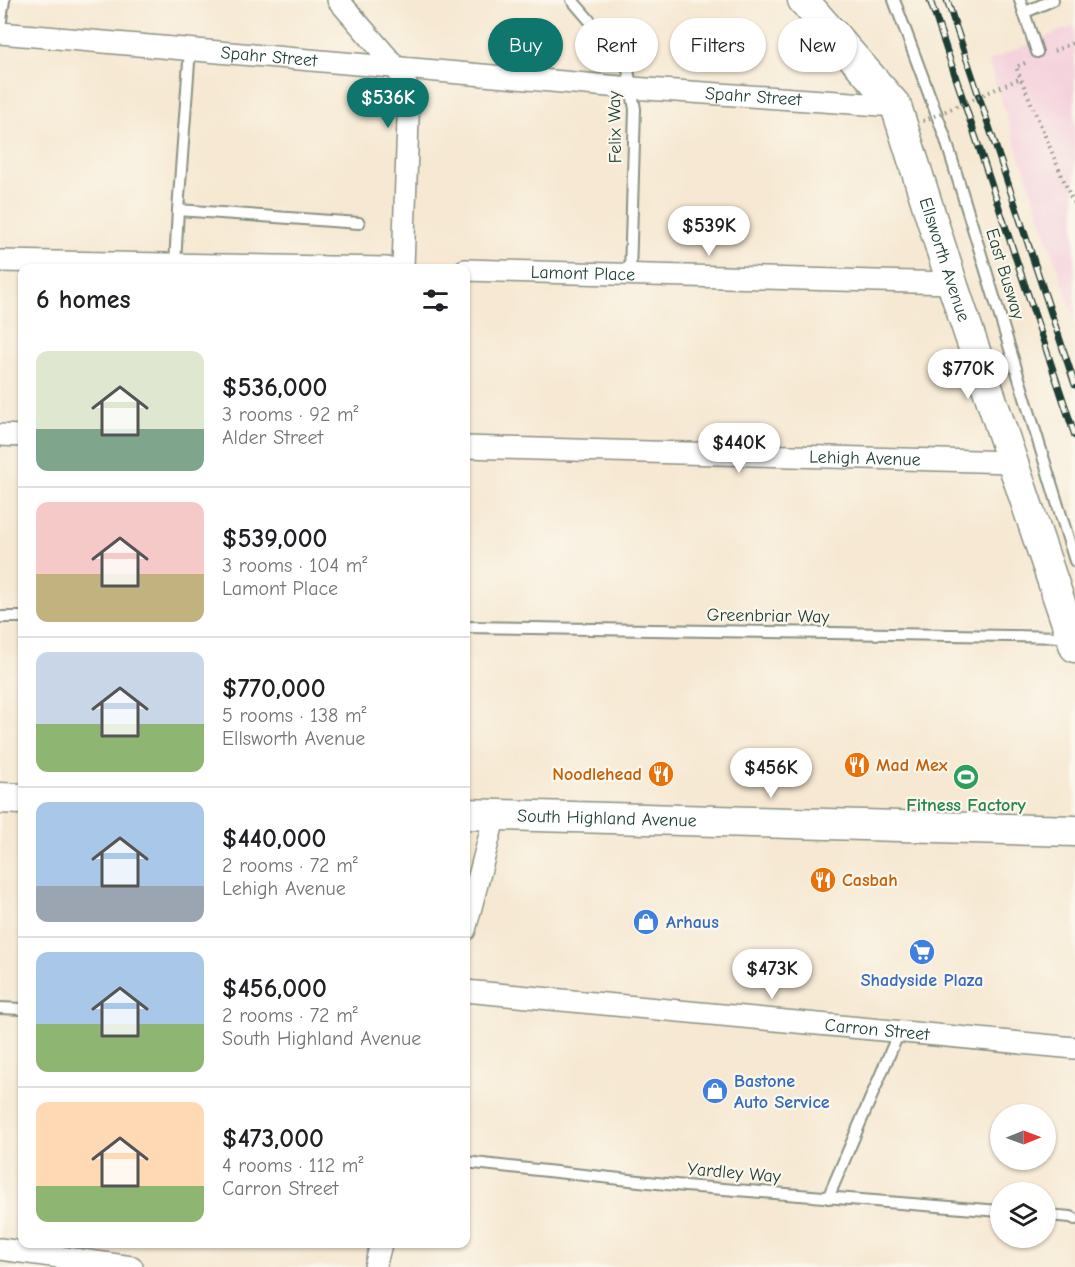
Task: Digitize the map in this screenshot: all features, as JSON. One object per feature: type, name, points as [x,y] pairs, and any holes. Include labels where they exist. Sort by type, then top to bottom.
[{"type":"street","points":[[338,0],[395,66],[409,90],[403,264]]},
{"type":"street","name":"Ellsworth Avenue","points":[[803,0],[896,106],[952,283],[1073,642]]},
{"type":"street","name":"Spahr Street","points":[[0,33],[632,87],[896,106]]},
{"type":"street","points":[[0,261],[175,264]]},
{"type":"street","name":"Lamont Place","points":[[470,270],[952,283]]},
{"type":"street","points":[[0,435],[18,436]]},
{"type":"street","name":"Lehigh Avenue","points":[[470,447],[1013,462]]},
{"type":"street","points":[[0,798],[18,799]]},
{"type":"street","name":"South Highland Avenue","points":[[470,814],[1075,831]]},
{"type":"street","points":[[470,911],[495,815]]},
{"type":"street","name":"Carron Street","points":[[470,991],[1075,1048]]},
{"type":"street","points":[[375,1267],[380,1248]]},
{"type":"street","points":[[0,1249],[132,1267]]},
{"type":"lane","points":[[0,27],[4,0]]},
{"type":"lane","name":"Felix Way","points":[[572,0],[627,64],[632,87],[635,109],[630,274]]},
{"type":"lane","name":"East Busway","points":[[894,0],[945,137],[1075,561]]},
{"type":"lane","points":[[1020,0],[1037,52]]},
{"type":"lane","points":[[1023,13],[1053,0]]},
{"type":"lane","points":[[175,264],[190,50]]},
{"type":"lane","points":[[178,210],[359,223]]},
{"type":"lane","points":[[0,617],[18,617]]},
{"type":"lane","name":"Greenbriar Way","points":[[470,627],[1073,642]]},
{"type":"lane","points":[[0,1008],[18,1009]]},
{"type":"lane","points":[[828,1197],[898,1032]]},
{"type":"lane","name":"Yardley Way","points":[[470,1163],[685,1186],[990,1210]]},
{"type":"lane","points":[[1056,1216],[1075,1219]]},
{"type":"path","points":[[923,121],[1021,78],[1075,207]]},
{"type":"shaded area","points":[[1075,25],[1075,320],[988,61]]},
{"type":"railway","points":[[930,0],[1075,436]]},
{"type":"railway","points":[[947,0],[1075,385]]},
{"type":"place","name":"Mad Mex","points":[[857,765]]},
{"type":"place","name":"Noodlehead","points":[[661,774]]},
{"type":"place","name":"Fitness Factory","points":[[966,777]]},
{"type":"place","name":"Casbah","points":[[823,880]]},
{"type":"place","name":"Arhaus","points":[[646,922]]},
{"type":"place","name":"Shadyside Plaza","points":[[922,952]]},
{"type":"place","name":"Bastone Auto Service","points":[[715,1091]]}]
